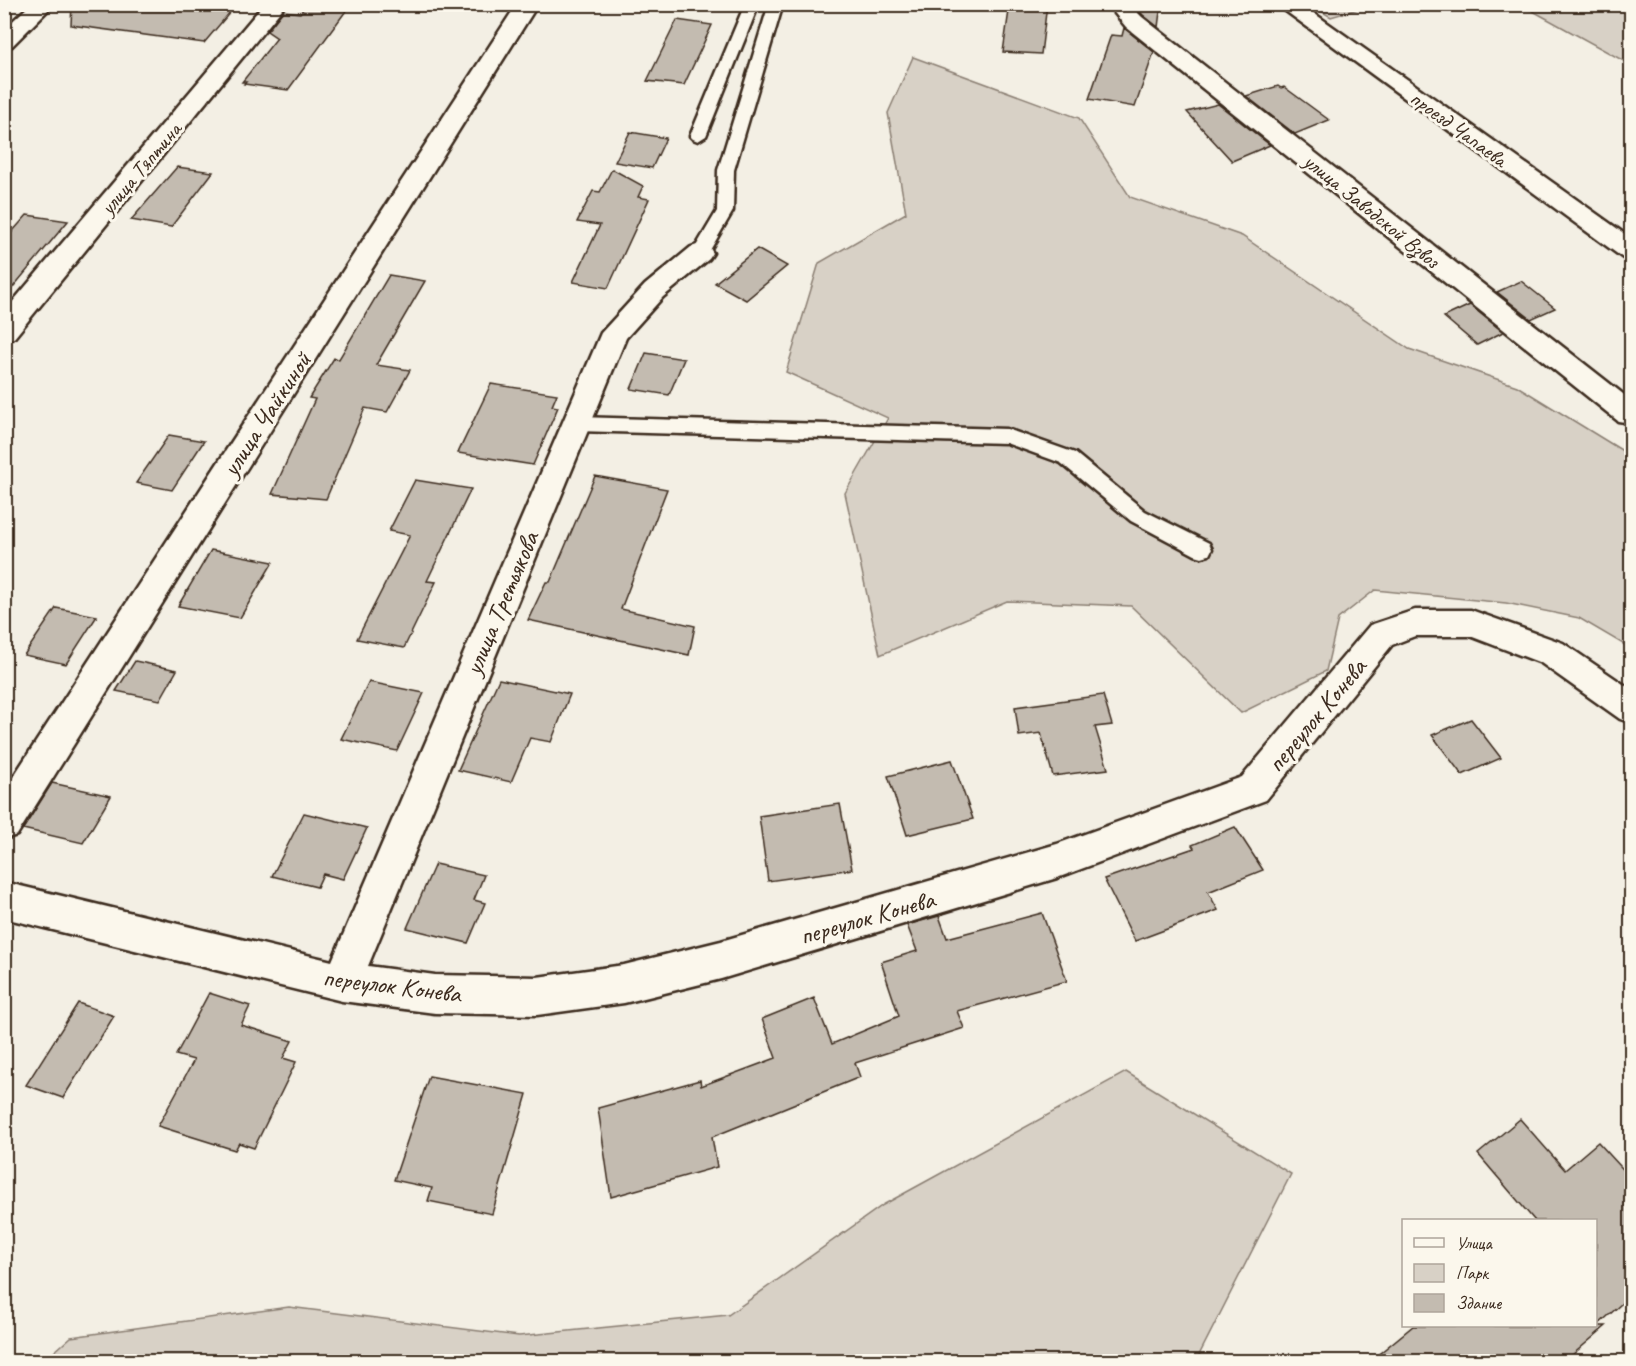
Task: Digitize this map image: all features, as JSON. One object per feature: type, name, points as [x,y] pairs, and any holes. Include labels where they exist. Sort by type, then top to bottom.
[{"type":"street","points":[[4,41],[44,4]]},
{"type":"street","name":"улица Тяптина","points":[[4,331],[276,4]]},
{"type":"street","name":"улица Чайкиной","points":[[4,823],[528,4]]},
{"type":"street","name":"улица Заводской Взвоз","points":[[1117,4],[1128,17],[1628,414]]},
{"type":"street","name":"проезд Чапаева","points":[[1286,4],[1632,252]]},
{"type":"street","name":"улица Третьякова","points":[[342,982],[614,333],[654,291],[700,253]]},
{"type":"street","name":"переулок Конева","points":[[4,900],[342,982],[435,994],[537,996],[624,984],[721,960],[1057,861],[1254,789],[1382,635],[1415,623],[1471,623],[1552,653],[1632,709]]},
{"type":"lane","points":[[698,136],[752,4]]},
{"type":"lane","points":[[700,253],[725,211],[726,170],[776,4]]},
{"type":"lane","points":[[577,424],[1007,436],[1068,458],[1138,516],[1202,549]]},
{"type":"green space","points":[[1310,5],[1371,5],[1331,17]]},
{"type":"green space","points":[[1522,5],[1631,5],[1631,65]]},
{"type":"green space","points":[[913,57],[1079,118],[1130,197],[1242,236],[1409,349],[1517,386],[1631,456],[1631,654],[1625,645],[1579,618],[1506,603],[1375,590],[1338,619],[1326,671],[1241,713],[1131,606],[1007,601],[880,655],[845,493],[888,418],[786,372],[819,263],[906,213],[888,113]]},
{"type":"green space","points":[[1126,1072],[1291,1174],[1196,1361],[44,1361],[71,1337],[289,1307],[519,1336],[728,1315],[883,1205]]},
{"type":"building","points":[[72,4],[237,4],[204,43],[71,25]]},
{"type":"building","points":[[307,4],[351,4],[288,90],[244,84],[246,82],[242,82],[277,38],[267,31],[283,11],[300,13]]},
{"type":"building","points":[[1010,4],[1047,4],[1041,54],[1003,52]]},
{"type":"building","points":[[1133,4],[1161,4],[1158,27],[1143,15]]},
{"type":"building","points":[[677,20],[712,25],[684,85],[647,81]]},
{"type":"building","points":[[1124,28],[1154,52],[1135,107],[1089,99],[1111,35],[1122,36]]},
{"type":"building","points":[[1278,86],[1284,87],[1329,120],[1295,134],[1246,96]]},
{"type":"building","points":[[1218,104],[1270,145],[1232,161],[1187,112]]},
{"type":"building","points":[[630,132],[666,138],[652,168],[615,162]]},
{"type":"building","points":[[177,167],[213,172],[171,227],[131,220]]},
{"type":"building","points":[[612,169],[643,186],[638,197],[649,199],[608,288],[573,282],[600,225],[577,222],[593,191],[600,192]]},
{"type":"building","points":[[27,215],[68,221],[4,298],[4,241]]},
{"type":"building","points":[[757,249],[787,266],[746,300],[715,283]]},
{"type":"building","points":[[389,275],[425,281],[376,365],[410,370],[387,412],[365,408],[326,499],[272,494],[315,399],[309,398],[334,358],[339,359]]},
{"type":"building","points":[[1521,281],[1555,308],[1531,319],[1497,292]]},
{"type":"building","points":[[1470,305],[1503,332],[1477,345],[1444,317]]},
{"type":"building","points":[[646,353],[684,359],[669,395],[631,389]]},
{"type":"building","points":[[491,384],[557,394],[552,406],[558,407],[533,465],[458,453]]},
{"type":"building","points":[[169,435],[204,441],[172,490],[136,483]]},
{"type":"building","points":[[595,476],[667,489],[621,609],[695,626],[689,655],[528,620],[546,582],[550,582]]},
{"type":"building","points":[[415,480],[471,489],[427,581],[436,582],[404,648],[357,639],[410,535],[389,531]]},
{"type":"building","points":[[211,550],[273,562],[240,618],[178,606]]},
{"type":"building","points":[[56,608],[97,616],[66,664],[24,655]]},
{"type":"building","points":[[135,661],[177,670],[160,700],[116,691]]},
{"type":"building","points":[[499,679],[570,694],[551,742],[530,738],[511,782],[458,770]]},
{"type":"building","points":[[369,682],[424,693],[397,751],[341,739]]},
{"type":"building","points":[[1103,695],[1112,725],[1095,727],[1108,769],[1053,776],[1041,733],[1019,736],[1015,707]]},
{"type":"building","points":[[1471,719],[1501,758],[1462,775],[1432,735]]},
{"type":"building","points":[[952,760],[973,819],[907,835],[888,776]]},
{"type":"building","points":[[52,783],[111,796],[83,843],[23,829]]},
{"type":"building","points":[[840,804],[852,869],[768,881],[759,816]]},
{"type":"building","points":[[304,813],[367,828],[343,879],[323,874],[317,887],[272,876]]},
{"type":"building","points":[[1235,827],[1263,870],[1208,892],[1218,910],[1135,941],[1104,879],[1194,848],[1192,845]]},
{"type":"building","points":[[435,864],[484,875],[474,900],[485,903],[468,943],[407,928]]},
{"type":"building","points":[[1042,913],[1067,981],[957,1011],[964,1028],[855,1063],[860,1077],[712,1137],[717,1167],[611,1197],[598,1108],[700,1080],[701,1086],[776,1058],[762,1019],[814,998],[832,1044],[899,1016],[881,962],[917,951],[907,925],[939,916],[947,938]]},
{"type":"building","points":[[209,993],[250,1006],[241,1025],[292,1041],[283,1058],[296,1062],[254,1148],[239,1143],[235,1150],[158,1126],[194,1060],[176,1055]]},
{"type":"building","points":[[78,1003],[114,1016],[63,1098],[26,1085]]},
{"type":"building","points":[[429,1076],[527,1094],[492,1214],[428,1201],[432,1188],[394,1180]]},
{"type":"building","points":[[1520,1119],[1565,1170],[1598,1142],[1632,1179],[1632,1294],[1597,1326],[1597,1219],[1533,1219],[1478,1154]]},
{"type":"building","points":[[1606,1326],[1564,1362],[1369,1362],[1412,1327]]}]
